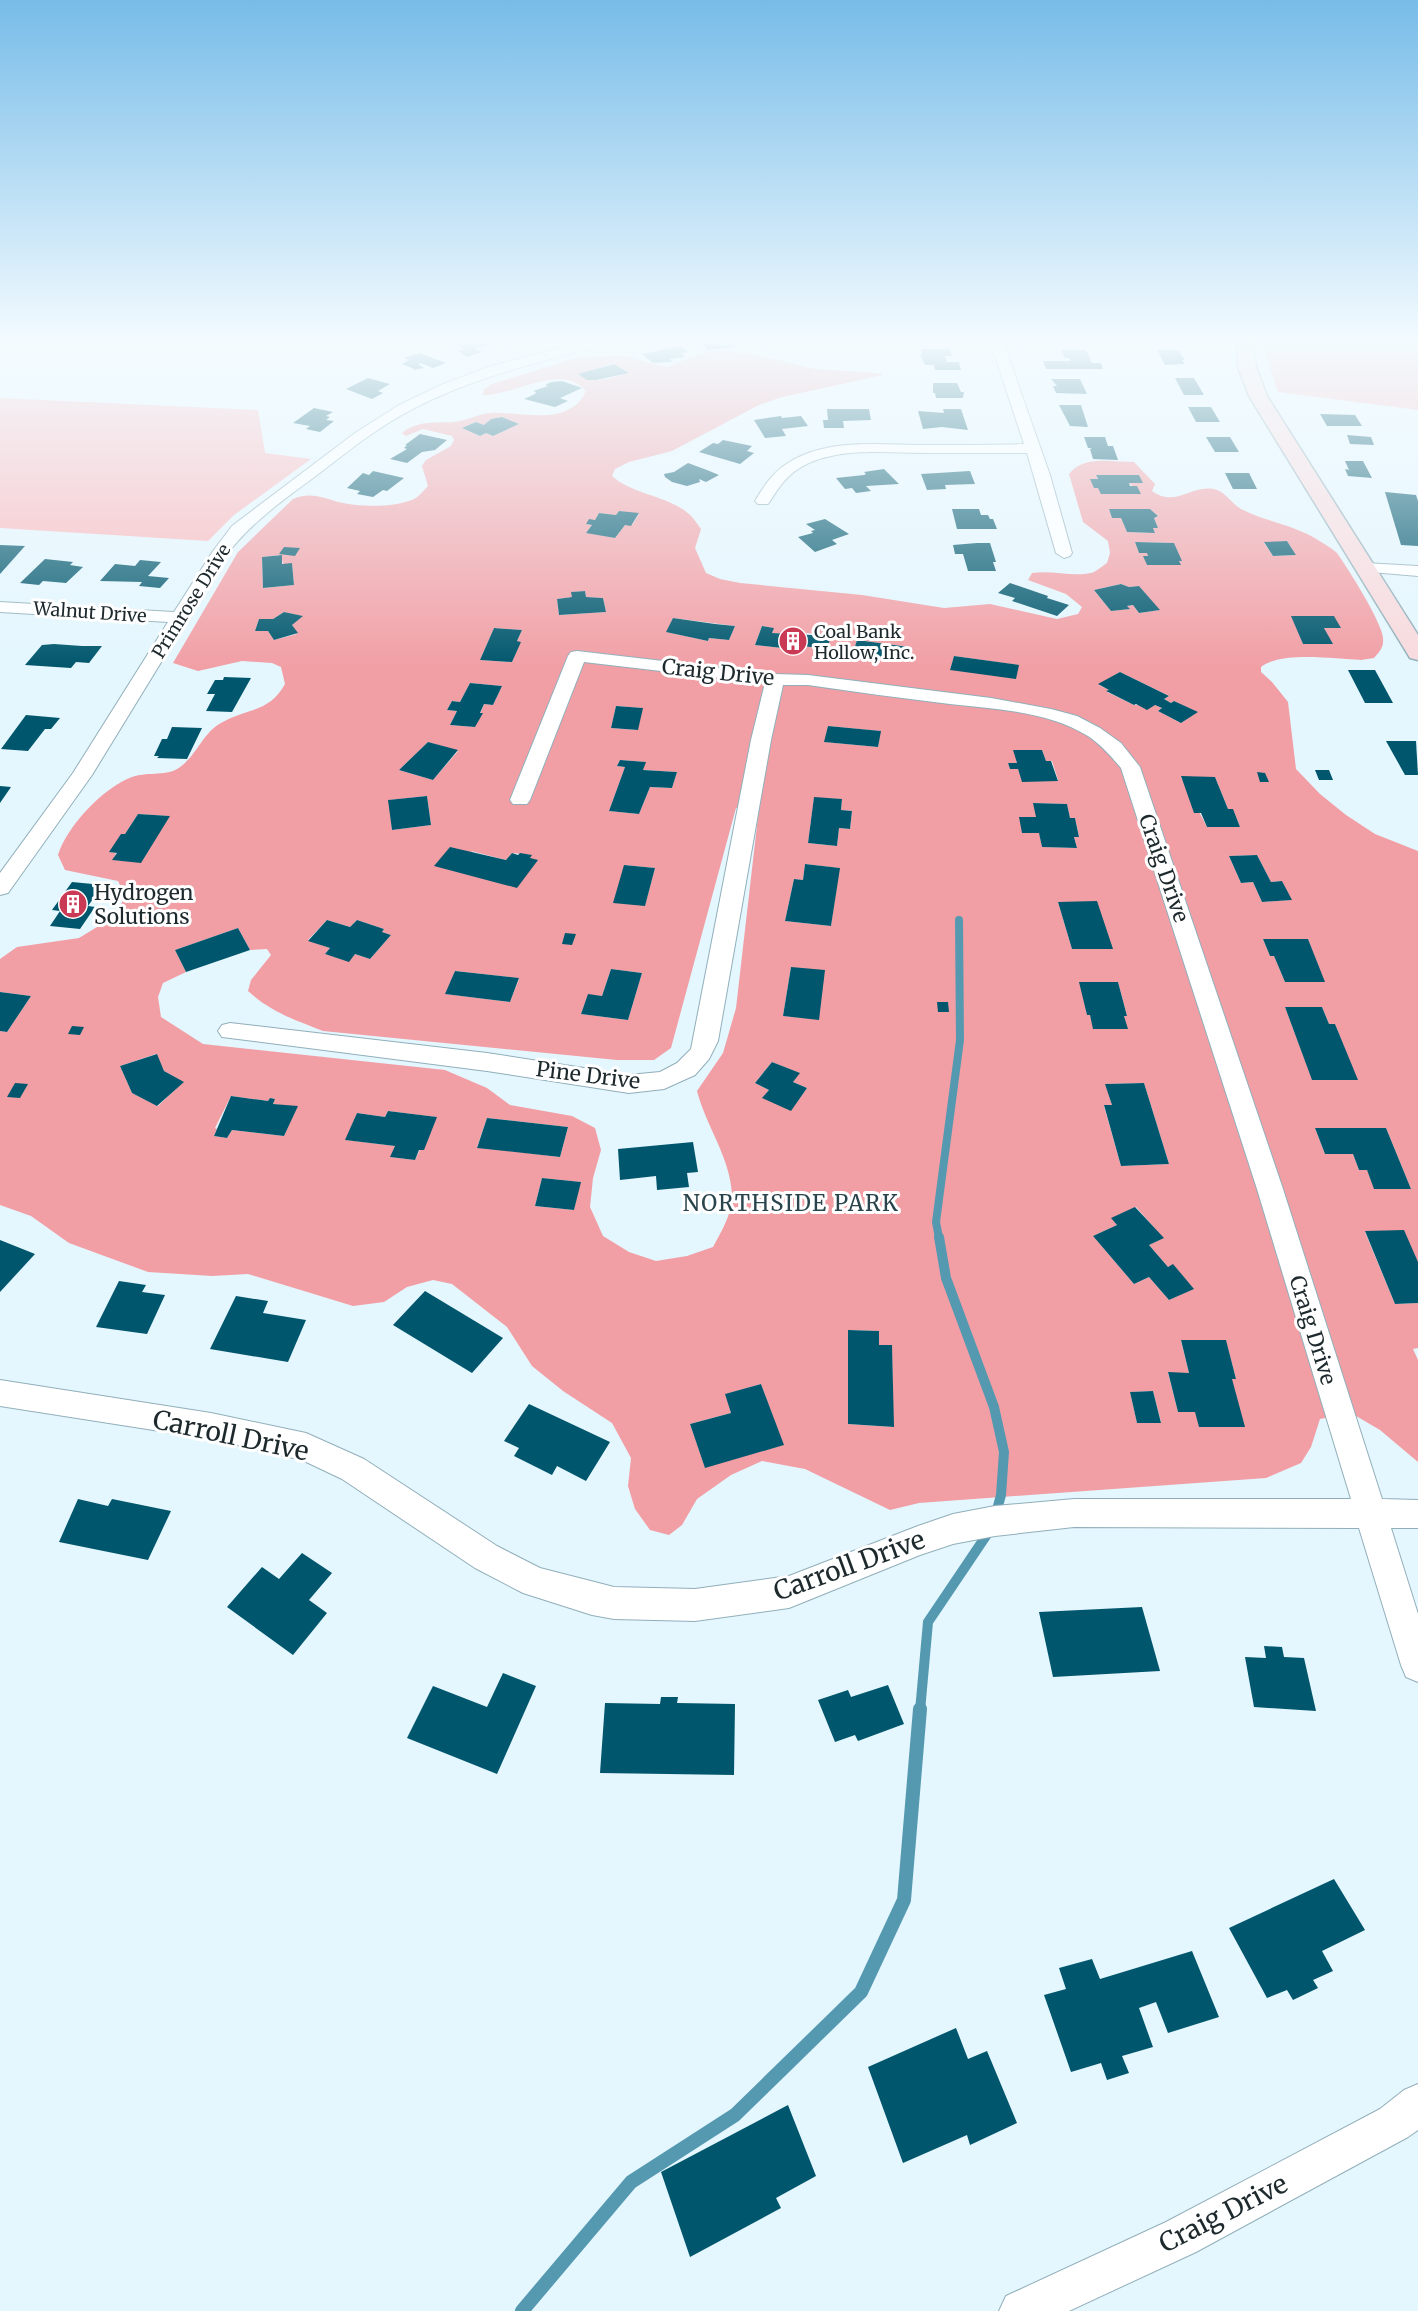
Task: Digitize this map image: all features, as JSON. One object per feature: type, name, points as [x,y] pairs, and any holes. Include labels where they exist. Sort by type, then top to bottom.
[{"type":"street","name":"Primrose Drive","points":[[0,888],[82,775],[221,551],[238,529],[340,452]]},
{"type":"street","points":[[763,501],[773,483],[786,470],[808,459],[835,452]]},
{"type":"street","points":[[1034,452],[1064,553]]},
{"type":"street","points":[[1293,452],[1418,653]]},
{"type":"street","points":[[1365,568],[1418,571]]},
{"type":"street","name":"Walnut Drive","points":[[0,607],[181,618]]},
{"type":"street","name":"Craig Drive","points":[[520,801],[577,656],[775,679],[808,680],[1029,709],[1081,726],[1122,754],[1130,767],[1190,945],[1314,1330],[1369,1514],[1418,1665]]},
{"type":"street","name":"Pine Drive","points":[[230,1032],[487,1062],[630,1084],[664,1080],[686,1069],[701,1053],[706,1041],[761,740],[775,679]]},
{"type":"street","name":"Carroll Drive","points":[[0,1394],[211,1426],[306,1447],[353,1469],[486,1557],[534,1582],[614,1603],[695,1605],[789,1592],[918,1540],[952,1529],[995,1521],[1074,1513],[1418,1514]]},
{"type":"street","name":"Craig Drive","points":[[1021,2311],[1181,2237],[1394,2123],[1418,2104]]},
{"type":"shaded area","points":[[0,452],[265,452],[311,459],[234,515],[208,541],[0,528]]},
{"type":"shaded area","points":[[441,452],[669,452],[629,462],[615,469],[612,476],[630,487],[671,503],[691,516],[701,529],[695,548],[706,573],[720,579],[740,583],[862,595],[944,608],[990,604],[1057,619],[1078,614],[1082,607],[1066,594],[1028,580],[1032,573],[1091,573],[1107,563],[1110,553],[1108,541],[1083,522],[1069,474],[1082,464],[1090,462],[1134,462],[1155,484],[1152,491],[1161,496],[1177,496],[1208,488],[1217,490],[1241,509],[1309,535],[1337,553],[1371,608],[1383,638],[1381,649],[1374,658],[1361,660],[1309,657],[1281,659],[1261,667],[1261,672],[1288,702],[1296,769],[1320,794],[1346,815],[1375,834],[1418,851],[1418,1262],[1365,1232],[1395,1304],[1418,1303],[1418,1348],[1413,1349],[1418,1360],[1418,1462],[1380,1430],[1351,1413],[1320,1419],[1311,1447],[1301,1463],[1266,1478],[919,1503],[890,1510],[805,1469],[762,1461],[731,1475],[697,1499],[682,1525],[669,1535],[650,1530],[635,1509],[628,1486],[631,1458],[612,1423],[563,1391],[532,1366],[507,1327],[452,1284],[433,1280],[407,1287],[384,1302],[353,1306],[248,1274],[212,1276],[148,1272],[69,1243],[31,1216],[0,1205],[0,1031],[7,1032],[31,996],[0,992],[0,959],[17,947],[79,938],[102,924],[120,907],[125,895],[118,881],[65,870],[58,855],[69,832],[88,809],[109,790],[132,777],[177,769],[189,759],[214,727],[265,705],[279,693],[285,684],[281,667],[272,663],[242,661],[198,671],[173,663],[238,552],[293,499],[299,497],[316,496],[346,504],[366,506],[397,504],[416,498],[428,486],[422,466],[426,460]],"holes":[[[1096,475],[1139,475],[1142,483],[1129,483],[1140,493],[1102,494]],[[1109,509],[1150,509],[1158,516],[1154,518],[1158,528],[1153,528],[1155,533],[1127,532],[1121,518],[1112,518]],[[619,511],[639,514],[632,525],[625,525],[615,538],[587,532],[592,525],[586,524],[595,520],[599,513],[616,515]],[[1287,541],[1296,555],[1273,556],[1264,543]],[[1135,542],[1174,543],[1181,561],[1179,561],[1180,565],[1147,565],[1144,556],[1148,556],[1147,553],[1139,553]],[[281,555],[283,564],[292,564],[294,585],[263,588],[262,557]],[[1121,584],[1129,587],[1139,586],[1159,610],[1139,613],[1133,605],[1127,606],[1129,609],[1111,611],[1094,590]],[[585,591],[586,597],[603,598],[606,612],[559,615],[557,599],[572,597],[572,592]],[[284,612],[302,616],[292,625],[297,634],[274,640],[268,631],[255,631],[259,619],[273,619]],[[1292,616],[1340,628],[1324,628],[1332,644],[1303,644]],[[673,618],[735,626],[729,640],[709,638],[708,641],[667,632]],[[762,626],[773,628],[772,633],[805,636],[807,633],[830,636],[826,649],[802,646],[800,650],[755,645]],[[494,628],[522,630],[517,641],[520,642],[512,662],[480,660]],[[857,640],[909,647],[905,660],[853,653]],[[954,656],[1019,665],[950,670]],[[1120,672],[1169,696],[1164,699],[1171,703],[1174,701],[1197,712],[1181,723],[1158,711],[1162,708],[1155,705],[1134,705],[1107,692],[1109,690],[1099,685]],[[470,683],[502,686],[493,705],[484,704],[475,727],[450,725],[457,711],[447,710],[452,701],[460,702]],[[616,706],[642,708],[637,730],[611,728]],[[828,726],[880,731],[878,747],[825,742]],[[428,742],[458,751],[433,780],[399,770]],[[1014,750],[1042,750],[1046,761],[1052,761],[1058,780],[1022,781],[1018,769],[1010,769],[1008,763],[1017,763]],[[620,760],[645,762],[643,770],[677,772],[672,788],[650,787],[639,814],[609,811],[625,767],[617,766]],[[1181,777],[1215,777],[1228,809],[1233,810],[1240,827],[1207,827]],[[427,796],[431,825],[392,830],[389,800]],[[814,798],[842,799],[841,810],[852,811],[850,829],[839,828],[837,846],[808,843]],[[1034,803],[1067,804],[1070,818],[1075,818],[1079,836],[1074,837],[1077,848],[1042,847]],[[736,808],[759,808],[736,1008],[723,1053],[697,1091],[727,1167],[732,1201],[729,1215],[713,1247],[687,1256],[656,1261],[629,1252],[603,1236],[590,1207],[593,1178],[601,1150],[595,1128],[572,1116],[510,1105],[487,1088],[445,1070],[203,1044],[161,1017],[158,997],[163,983],[186,972],[175,950],[238,928],[250,950],[267,949],[271,955],[251,980],[248,991],[274,1010],[323,1031],[617,1060],[654,1060],[671,1048]],[[138,814],[169,816],[141,862],[113,860],[116,853],[110,852]],[[471,851],[506,860],[512,853],[531,855],[517,888]],[[1257,855],[1271,882],[1282,881],[1291,900],[1262,902],[1253,882],[1241,883],[1229,856]],[[805,864],[839,868],[831,926],[785,921],[794,879],[803,880]],[[624,865],[655,868],[645,905]],[[1058,902],[1112,948],[1072,949]],[[327,920],[350,927],[357,920],[384,929],[382,932],[391,935],[370,959],[355,954],[349,961],[325,954],[330,948],[308,940]],[[1263,939],[1308,939],[1324,982],[1285,982],[1274,956],[1270,956]],[[791,967],[819,1019],[783,1016]],[[611,969],[642,973],[628,1020],[581,1014],[588,995],[602,996]],[[455,971],[518,978],[510,1002],[446,994]],[[1080,982],[1118,982],[1127,1016],[1124,1016],[1127,1029],[1094,1029],[1090,1015],[1087,1015]],[[1285,1007],[1322,1007],[1329,1024],[1335,1024],[1357,1080],[1312,1079]],[[156,1054],[164,1071],[183,1082],[158,1106],[132,1093],[120,1066]],[[772,1062],[799,1073],[793,1082],[807,1088],[791,1110],[763,1098],[769,1090],[755,1083]],[[1144,1083],[1169,1164],[1121,1166],[1104,1106],[1112,1105],[1106,1084]],[[231,1096],[268,1101],[270,1098],[275,1099],[273,1104],[297,1107],[284,1136],[232,1130],[227,1138],[214,1136],[217,1129],[215,1128]],[[388,1111],[436,1117],[415,1160],[391,1157],[395,1146],[346,1140],[357,1113],[385,1117]],[[487,1118],[568,1127],[560,1157],[477,1147]],[[1315,1128],[1386,1128],[1411,1189],[1375,1189],[1367,1170],[1359,1170],[1353,1154],[1325,1154]],[[542,1178],[580,1182],[574,1210],[535,1206]],[[1136,1207],[1163,1238],[1149,1245],[1168,1267],[1173,1265],[1193,1289],[1169,1300],[1149,1277],[1134,1284],[1093,1236],[1117,1225],[1112,1218]],[[848,1330],[879,1331],[879,1345],[892,1346],[893,1427],[848,1424]],[[1181,1341],[1226,1341],[1236,1379],[1232,1379],[1178,1412],[1168,1373],[1189,1373]],[[761,1384],[783,1445],[705,1467],[690,1424],[731,1413],[726,1394]],[[1153,1391],[1161,1422],[1137,1423],[1130,1392]]]},
{"type":"building","points":[[402,452],[423,452],[407,463],[390,459]]},
{"type":"building","points":[[699,452],[750,452],[754,453],[740,464]]},
{"type":"building","points":[[1091,452],[1115,452],[1118,460],[1093,459]]},
{"type":"building","points":[[1345,461],[1363,461],[1372,478],[1348,476],[1345,469],[1349,470]]},
{"type":"building","points":[[688,463],[719,475],[706,482],[699,479],[700,482],[687,486],[672,482],[665,477],[664,474],[674,472]]},
{"type":"building","points":[[884,469],[899,484],[866,486],[871,491],[856,493],[852,488],[845,489],[836,478],[864,475],[866,474],[864,472]]},
{"type":"building","points":[[373,471],[404,478],[387,491],[383,490],[373,497],[357,494],[360,491],[347,488],[363,473],[369,475]]},
{"type":"building","points":[[970,471],[975,484],[945,485],[946,489],[927,490],[921,474]]},
{"type":"building","points":[[1225,473],[1249,473],[1257,489],[1233,489]]},
{"type":"building","points":[[1096,475],[1139,475],[1143,483],[1129,483],[1130,486],[1137,486],[1141,494],[1101,494],[1098,488],[1094,488],[1090,479],[1098,479]]},
{"type":"building","points":[[1385,492],[1416,495],[1418,546],[1401,545]]},
{"type":"building","points":[[952,509],[979,509],[981,515],[988,515],[990,519],[993,519],[997,529],[957,529]]},
{"type":"building","points":[[1109,509],[1150,509],[1158,516],[1154,518],[1158,528],[1153,528],[1155,533],[1127,532],[1121,518],[1112,518]]},
{"type":"building","points":[[619,511],[639,513],[631,526],[625,525],[615,538],[586,533],[592,525],[586,524],[589,519],[595,520],[599,513],[616,515]]},
{"type":"building","points":[[825,519],[849,534],[832,540],[837,544],[815,552],[798,537],[813,533],[811,531],[815,530],[806,524]]},
{"type":"building","points":[[1287,541],[1296,555],[1273,556],[1264,542]]},
{"type":"building","points":[[1135,542],[1174,543],[1182,561],[1179,561],[1181,565],[1147,565],[1143,556],[1148,556],[1147,553],[1139,553]]},
{"type":"building","points":[[990,543],[996,562],[993,562],[996,571],[968,571],[963,554],[955,554],[953,545]]},
{"type":"building","points":[[0,545],[25,546],[0,574]]},
{"type":"building","points":[[284,547],[300,548],[295,556],[279,554]]},
{"type":"building","points":[[282,555],[282,564],[292,563],[294,585],[263,588],[262,557]]},
{"type":"building","points":[[45,559],[73,562],[70,565],[83,567],[66,583],[43,581],[39,585],[20,583]]},
{"type":"building","points":[[140,560],[161,562],[148,576],[169,578],[160,588],[139,586],[142,582],[100,581],[115,564],[135,566]]},
{"type":"building","points":[[1010,583],[1069,605],[1057,616],[1012,601],[1015,598],[998,593]]},
{"type":"building","points":[[1121,584],[1129,587],[1139,586],[1160,610],[1139,613],[1133,605],[1127,606],[1130,609],[1111,611],[1094,590]]},
{"type":"building","points":[[585,591],[586,597],[603,598],[606,612],[559,615],[557,599],[572,597],[571,592]]},
{"type":"building","points":[[284,612],[303,616],[292,625],[298,633],[274,640],[268,631],[255,631],[259,619],[273,619]]},
{"type":"building","points":[[1291,616],[1334,616],[1341,628],[1324,628],[1333,644],[1303,644]]},
{"type":"building","points":[[673,618],[735,626],[729,640],[709,638],[708,641],[666,632]]},
{"type":"building","name":"Coal Bank Hollow, Inc.","points":[[762,626],[774,628],[772,633],[831,636],[827,649],[802,646],[800,650],[755,645]]},
{"type":"building","points":[[494,628],[522,630],[517,641],[521,642],[512,662],[480,660]]},
{"type":"building","points":[[857,640],[909,647],[906,660],[853,653]]},
{"type":"building","points":[[42,645],[102,646],[89,663],[76,662],[71,668],[25,665]]},
{"type":"building","points":[[954,656],[1019,665],[1016,679],[950,670]]},
{"type":"building","points":[[1348,670],[1375,670],[1393,703],[1365,703]]},
{"type":"building","points":[[1120,672],[1169,696],[1164,699],[1171,703],[1174,701],[1198,712],[1181,723],[1158,711],[1162,708],[1155,705],[1147,710],[1106,691],[1109,690],[1098,684]]},
{"type":"building","points":[[224,677],[251,678],[232,712],[206,711],[215,694],[207,694],[215,680],[223,680]]},
{"type":"building","points":[[470,683],[502,686],[493,705],[484,704],[480,713],[483,713],[475,727],[450,725],[457,711],[447,710],[452,701],[460,702]]},
{"type":"building","points":[[616,706],[643,708],[638,730],[611,728]]},
{"type":"building","points":[[26,715],[60,718],[51,729],[45,729],[28,751],[1,749]]},
{"type":"building","points":[[828,726],[881,731],[878,747],[824,742]]},
{"type":"building","points":[[172,727],[202,728],[187,759],[154,756],[162,739],[167,739]]},
{"type":"building","points":[[1386,741],[1416,741],[1418,775],[1405,775]]},
{"type":"building","points":[[428,742],[458,750],[433,780],[399,770]]},
{"type":"building","points":[[1013,750],[1042,750],[1046,761],[1051,761],[1058,781],[1022,782],[1018,769],[1010,769],[1008,763],[1017,763]]},
{"type":"building","points":[[620,760],[646,762],[643,770],[677,772],[672,788],[650,787],[639,814],[609,811],[625,767],[617,766]]},
{"type":"building","points":[[1315,770],[1329,770],[1333,780],[1319,780]]},
{"type":"building","points":[[1257,772],[1265,773],[1269,782],[1260,782]]},
{"type":"building","points":[[1181,776],[1215,777],[1228,809],[1233,809],[1240,827],[1207,827],[1201,813],[1194,813]]},
{"type":"building","points":[[0,786],[11,787],[0,803]]},
{"type":"building","points":[[427,796],[431,825],[392,830],[388,800]]},
{"type":"building","points":[[814,797],[842,799],[841,810],[852,811],[850,829],[839,828],[837,846],[808,843]]},
{"type":"building","points":[[1033,803],[1067,804],[1070,818],[1075,818],[1079,837],[1074,837],[1077,848],[1042,847],[1039,833],[1022,833],[1019,817],[1036,817]]},
{"type":"building","points":[[138,814],[170,816],[141,863],[112,860],[117,853],[109,852]]},
{"type":"building","points":[[450,847],[506,860],[512,853],[518,855],[520,853],[532,855],[530,858],[538,860],[517,888],[434,866]]},
{"type":"building","points":[[1257,855],[1271,882],[1282,881],[1292,900],[1262,902],[1253,882],[1241,883],[1229,856]]},
{"type":"building","points":[[805,864],[840,868],[831,926],[785,921],[794,879],[803,880]]},
{"type":"building","points":[[624,865],[655,868],[645,906],[613,903]]},
{"type":"building","name":"Hydrogen Solutions","points":[[72,882],[103,885],[88,906],[95,907],[80,929],[50,926],[60,911],[52,910]]},
{"type":"building","points":[[1097,901],[1113,949],[1072,949],[1058,902]]},
{"type":"building","points":[[327,920],[350,927],[357,920],[384,929],[382,932],[391,935],[370,959],[355,954],[349,962],[325,954],[330,948],[308,941]]},
{"type":"building","points":[[238,928],[250,950],[186,972],[175,950]]},
{"type":"building","points":[[565,933],[576,934],[572,945],[562,944]]},
{"type":"building","points":[[1263,939],[1308,939],[1325,982],[1285,982],[1274,956],[1270,956]]},
{"type":"building","points":[[791,967],[825,970],[819,1020],[783,1016]]},
{"type":"building","points":[[611,969],[642,973],[628,1020],[581,1014],[588,994],[602,996]]},
{"type":"building","points":[[455,971],[519,978],[510,1002],[445,994]]},
{"type":"building","points":[[1079,982],[1118,982],[1128,1029],[1093,1029]]},
{"type":"building","points":[[0,992],[31,996],[7,1032],[0,1031]]},
{"type":"building","points":[[937,1002],[948,1002],[949,1012],[938,1012]]},
{"type":"building","points":[[1285,1007],[1322,1007],[1329,1024],[1335,1024],[1358,1080],[1312,1080]]},
{"type":"building","points":[[72,1026],[84,1027],[80,1035],[68,1034]]},
{"type":"building","points":[[157,1054],[164,1071],[184,1082],[157,1106],[132,1093],[120,1066]]},
{"type":"building","points":[[772,1062],[800,1073],[793,1082],[807,1088],[791,1111],[762,1098],[769,1090],[755,1083]]},
{"type":"building","points":[[15,1083],[28,1084],[20,1098],[7,1097]]},
{"type":"building","points":[[1144,1083],[1169,1164],[1121,1166],[1104,1105],[1112,1105],[1105,1084]]},
{"type":"building","points":[[231,1096],[268,1101],[270,1098],[275,1099],[273,1104],[298,1106],[284,1136],[232,1130],[227,1138],[214,1136]]},
{"type":"building","points":[[388,1111],[437,1117],[424,1150],[419,1150],[415,1160],[390,1157],[395,1146],[345,1140],[357,1113],[385,1117]]},
{"type":"building","points":[[487,1118],[568,1127],[560,1157],[477,1148]]},
{"type":"building","points":[[1315,1128],[1386,1128],[1411,1189],[1374,1189],[1367,1170],[1359,1170],[1353,1154],[1325,1154]]},
{"type":"building","points":[[693,1142],[698,1172],[687,1173],[689,1187],[657,1190],[656,1176],[620,1180],[618,1149]]},
{"type":"building","points":[[542,1178],[581,1182],[574,1210],[535,1206]]},
{"type":"building","points":[[1135,1207],[1164,1238],[1149,1245],[1168,1267],[1173,1264],[1194,1289],[1169,1300],[1149,1277],[1134,1284],[1093,1236],[1117,1225],[1111,1218]]},
{"type":"building","points":[[1404,1230],[1418,1262],[1418,1303],[1395,1304],[1365,1231]]},
{"type":"building","points":[[0,1240],[35,1254],[0,1292]]},
{"type":"building","points":[[119,1281],[146,1285],[142,1292],[165,1295],[147,1334],[96,1327]]},
{"type":"building","points":[[425,1291],[503,1338],[472,1373],[393,1325]]},
{"type":"building","points":[[236,1296],[268,1301],[263,1313],[306,1320],[288,1362],[210,1349]]},
{"type":"building","points":[[848,1330],[879,1331],[879,1345],[892,1345],[894,1427],[848,1424]]},
{"type":"building","points":[[1181,1340],[1226,1340],[1236,1379],[1232,1379],[1245,1427],[1199,1427],[1195,1412],[1178,1412],[1168,1372],[1189,1373]]},
{"type":"building","points":[[761,1384],[784,1445],[705,1468],[690,1424],[731,1413],[725,1394]]},
{"type":"building","points":[[1153,1391],[1161,1423],[1137,1423],[1130,1392]]},
{"type":"building","points":[[529,1404],[610,1442],[586,1481],[557,1466],[552,1475],[514,1456],[519,1448],[504,1441]]},
{"type":"building","points":[[78,1499],[108,1506],[112,1499],[171,1511],[148,1560],[59,1542]]},
{"type":"building","points":[[302,1553],[332,1573],[309,1600],[327,1613],[293,1655],[227,1607],[262,1567],[279,1579]]},
{"type":"building","points":[[1142,1607],[1160,1671],[1053,1677],[1039,1612]]},
{"type":"building","points":[[1264,1646],[1282,1647],[1284,1657],[1304,1658],[1316,1711],[1254,1707],[1245,1657],[1266,1658]]},
{"type":"building","points":[[503,1673],[536,1686],[497,1774],[407,1738],[433,1686],[487,1707]]},
{"type":"building","points":[[888,1685],[904,1724],[858,1741],[855,1735],[835,1742],[818,1700],[848,1690],[851,1697]]},
{"type":"building","points":[[661,1697],[678,1697],[677,1703],[735,1704],[734,1775],[600,1773],[605,1703],[660,1704]]},
{"type":"building","points":[[1334,1879],[1365,1930],[1322,1951],[1333,1971],[1313,1980],[1318,1988],[1293,2000],[1287,1990],[1267,1998],[1229,1928]]},
{"type":"building","points":[[1192,1951],[1219,2017],[1168,2033],[1156,2002],[1139,2008],[1153,2047],[1122,2056],[1129,2073],[1107,2080],[1101,2063],[1071,2072],[1044,1995],[1066,1989],[1059,1968],[1092,1959],[1100,1979]]},
{"type":"building","points":[[956,2028],[968,2059],[987,2051],[1017,2123],[970,2145],[967,2135],[903,2163],[868,2067]]},
{"type":"building","points":[[788,2105],[816,2176],[776,2198],[781,2208],[690,2257],[661,2172]]},
{"type":"waterway","points":[[939,1238],[936,1222],[960,1040],[959,920]]},
{"type":"waterway","points":[[939,1237],[946,1278],[994,1407],[1004,1452],[1001,1495],[995,1517]]},
{"type":"waterway","points":[[920,1711],[928,1622],[990,1530]]},
{"type":"waterway","points":[[522,2311],[631,2182],[735,2115],[861,1992],[904,1900],[920,1709]]},
{"type":"place","name":"Coal Bank Hollow, Inc.","points":[[793,641]]},
{"type":"place","name":"Hydrogen Solutions","points":[[73,904]]},
{"type":"district","name":"NORTHSIDE PARK","points":[[791,1203]]}]
